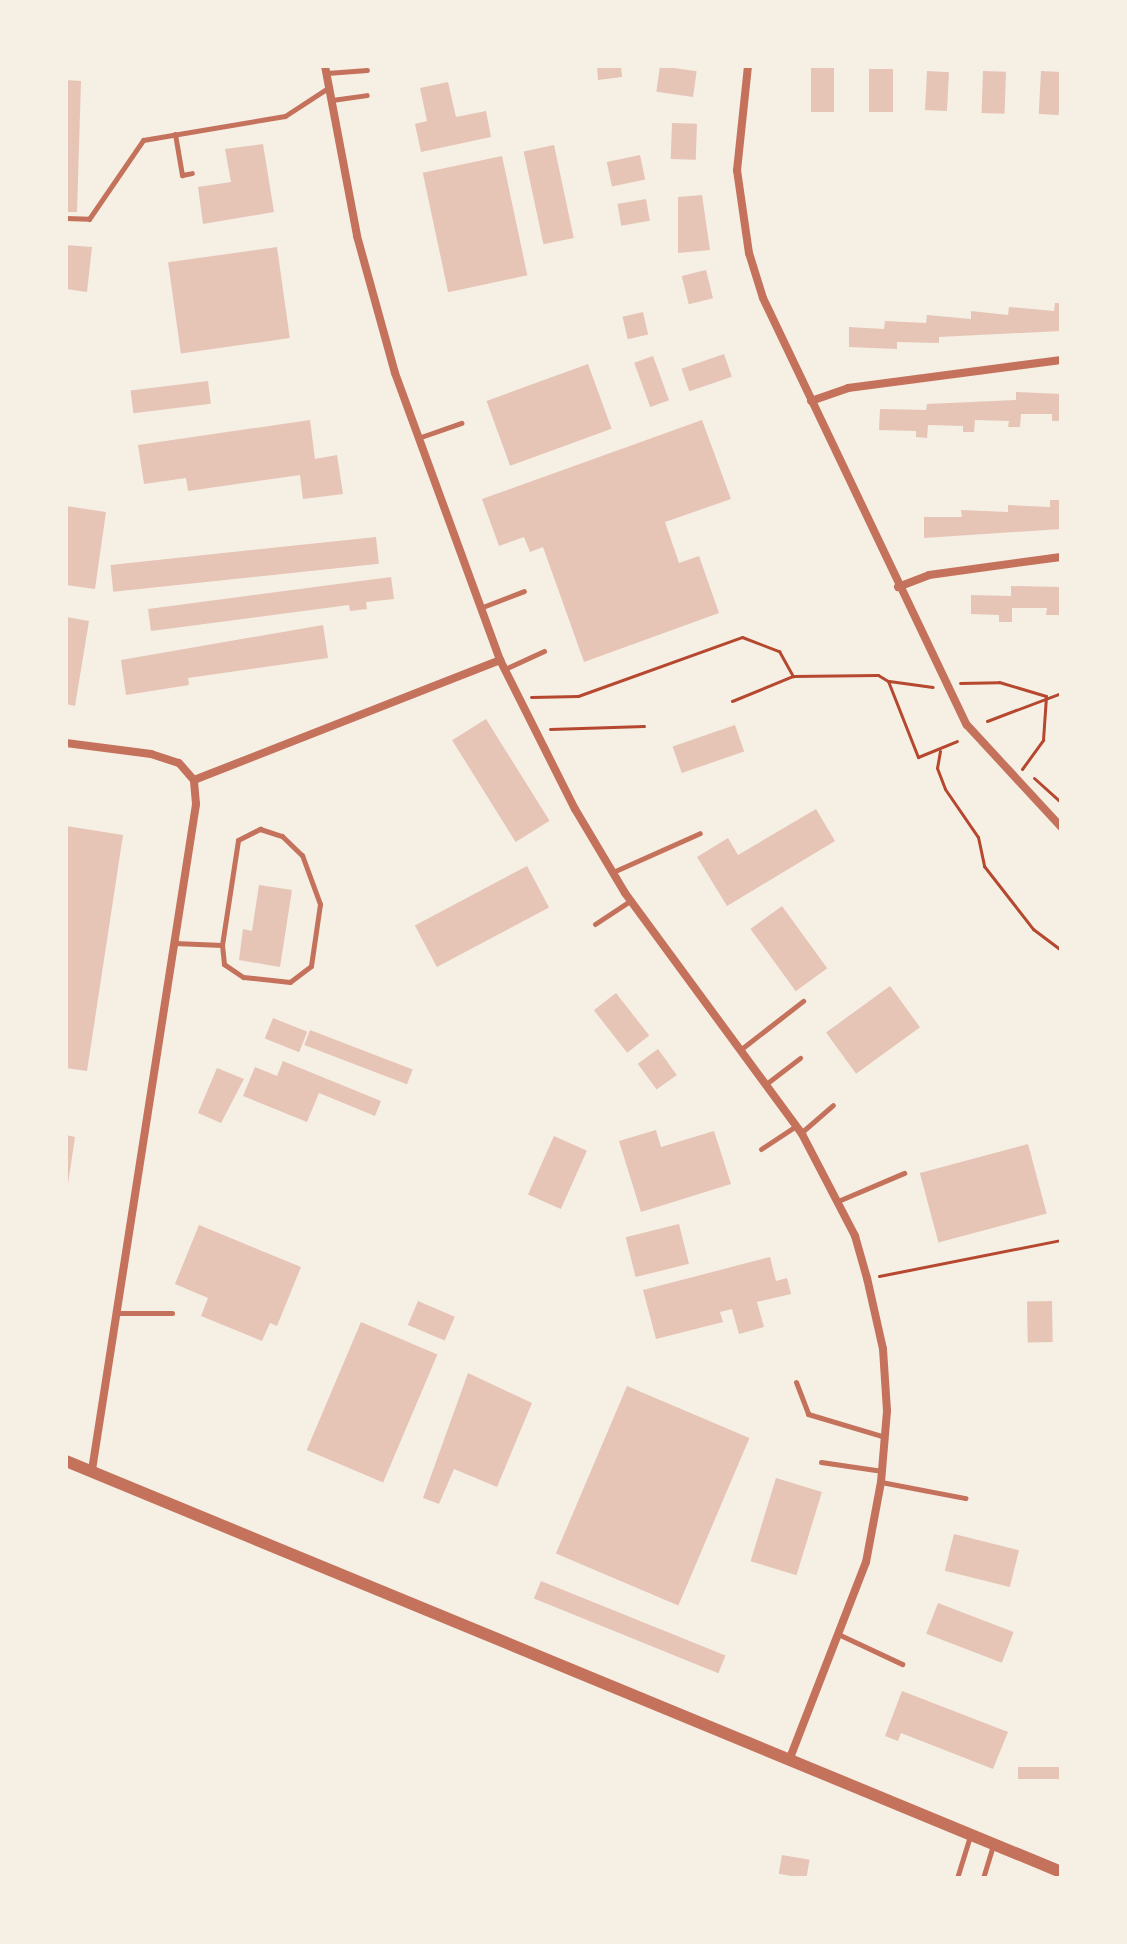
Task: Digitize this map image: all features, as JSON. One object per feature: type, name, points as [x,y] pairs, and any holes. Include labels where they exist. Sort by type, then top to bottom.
[{"type":"street","points":[[748,66],[737,163],[749,253],[763,298],[898,587],[967,725],[1012,779],[1061,827]]},
{"type":"street","points":[[325,69],[357,236],[417,438],[502,665],[534,730],[630,901],[798,1129],[838,1201],[867,1278],[883,1349],[886,1438],[883,1472],[866,1562],[790,1758]]},
{"type":"street","points":[[811,401],[848,388],[1061,360]]},
{"type":"street","points":[[898,587],[929,575],[1061,557]]},
{"type":"street","points":[[194,780],[502,665]]},
{"type":"street","points":[[66,743],[151,754],[179,763],[194,780],[196,804],[92,1470]]},
{"type":"street","points":[[66,1461],[1061,1872]]},
{"type":"lane","points":[[325,69],[367,70]]},
{"type":"lane","points":[[66,218],[89,219],[143,140],[285,116],[328,88]]},
{"type":"lane","points":[[331,100],[367,95]]},
{"type":"lane","points":[[175,134],[182,175],[192,173]]},
{"type":"lane","points":[[417,438],[461,423]]},
{"type":"lane","points":[[479,608],[524,591]]},
{"type":"lane","points":[[502,665],[544,651]]},
{"type":"lane","points":[[260,829],[282,836],[302,855],[320,904],[311,966],[290,982],[243,977],[224,964],[222,945],[238,840],[260,829]]},
{"type":"lane","points":[[612,872],[700,833]]},
{"type":"lane","points":[[595,924],[630,901]]},
{"type":"lane","points":[[173,943],[222,945]]},
{"type":"lane","points":[[740,1050],[803,1001]]},
{"type":"lane","points":[[765,1085],[800,1058]]},
{"type":"lane","points":[[761,1149],[833,1105]]},
{"type":"lane","points":[[838,1201],[904,1173]]},
{"type":"lane","points":[[116,1313],[172,1313]]},
{"type":"lane","points":[[796,1382],[808,1414],[886,1438]]},
{"type":"lane","points":[[821,1462],[883,1472]]},
{"type":"lane","points":[[881,1482],[965,1498]]},
{"type":"lane","points":[[838,1634],[902,1664]]},
{"type":"lane","points":[[957,1878],[970,1835]]},
{"type":"lane","points":[[983,1878],[993,1845]]},
{"type":"path","points":[[520,701],[536,695],[578,696],[742,637],[779,651],[793,676]]},
{"type":"path","points":[[732,701],[793,676],[878,675],[888,681],[948,687],[999,682],[1046,696]]},
{"type":"path","points":[[888,681],[913,754],[941,750],[957,741]]},
{"type":"path","points":[[957,684],[964,694]]},
{"type":"path","points":[[987,721],[1046,696],[1061,693]]},
{"type":"path","points":[[1012,779],[1043,740],[1046,696]]},
{"type":"path","points":[[977,715],[989,732]]},
{"type":"path","points":[[534,730],[644,726]]},
{"type":"path","points":[[941,750],[937,768],[945,789],[978,837],[984,866],[1033,929],[1061,950]]},
{"type":"path","points":[[1015,759],[1061,802]]},
{"type":"path","points":[[867,1278],[1061,1240]]},
{"type":"building","points":[[597,66],[621,66],[622,77],[598,80]]},
{"type":"building","points":[[660,66],[697,71],[693,97],[656,92]]},
{"type":"building","points":[[811,67],[834,67],[834,112],[811,112]]},
{"type":"building","points":[[869,69],[893,69],[893,112],[869,112]]},
{"type":"building","points":[[927,71],[949,72],[947,111],[925,110]]},
{"type":"building","points":[[983,71],[1006,72],[1005,114],[982,113]]},
{"type":"building","points":[[1041,71],[1061,72],[1059,115],[1039,114]]},
{"type":"building","points":[[66,80],[81,81],[77,212],[66,212]]},
{"type":"building","points":[[448,82],[456,117],[486,111],[491,137],[421,152],[415,124],[427,121],[420,88]]},
{"type":"building","points":[[672,123],[697,124],[696,160],[671,159]]},
{"type":"building","points":[[263,144],[274,212],[203,224],[198,187],[231,182],[225,149]]},
{"type":"building","points":[[554,145],[574,238],[543,244],[524,151]]},
{"type":"building","points":[[640,155],[645,179],[612,187],[607,162]]},
{"type":"building","points":[[502,156],[527,275],[448,292],[423,173]]},
{"type":"building","points":[[702,195],[710,250],[678,253],[678,197]]},
{"type":"building","points":[[646,199],[650,221],[621,226],[617,204]]},
{"type":"building","points":[[66,245],[92,247],[87,292],[66,289]]},
{"type":"building","points":[[277,247],[290,338],[181,353],[168,262]]},
{"type":"building","points":[[706,270],[713,298],[689,304],[682,276]]},
{"type":"building","points":[[1055,303],[1061,303],[1061,331],[939,337],[939,343],[897,342],[897,349],[849,347],[849,327],[884,329],[885,321],[926,323],[927,315],[971,319],[971,311],[1008,315],[1009,307],[1054,311]]},
{"type":"building","points":[[643,312],[648,334],[628,339],[623,317]]},
{"type":"building","points":[[724,354],[732,377],[689,391],[681,369]]},
{"type":"building","points":[[653,356],[669,400],[650,407],[634,363]]},
{"type":"building","points":[[588,364],[612,429],[510,466],[487,401]]},
{"type":"building","points":[[208,381],[211,404],[133,413],[131,391]]},
{"type":"building","points":[[1016,392],[1061,394],[1061,421],[1052,421],[1052,414],[1021,414],[1020,427],[1008,427],[1009,421],[975,420],[974,432],[963,432],[963,426],[928,425],[927,438],[916,437],[916,431],[879,430],[880,409],[926,410],[927,404],[1016,400]]},
{"type":"building","points":[[310,420],[315,459],[337,455],[343,494],[303,499],[300,475],[188,491],[186,478],[144,484],[138,445]]},
{"type":"building","points":[[702,420],[731,499],[665,522],[679,563],[699,556],[719,613],[584,662],[543,547],[530,552],[524,537],[499,546],[482,499]]},
{"type":"building","points":[[1050,500],[1061,500],[1061,529],[924,538],[924,517],[962,517],[961,510],[1008,512],[1008,505],[1050,507]]},
{"type":"building","points":[[66,506],[106,512],[95,589],[66,585]]},
{"type":"building","points":[[376,537],[379,564],[113,592],[110,565]]},
{"type":"building","points":[[391,577],[394,599],[366,602],[367,609],[350,611],[349,605],[151,631],[148,609]]},
{"type":"building","points":[[1011,586],[1061,587],[1059,615],[1046,615],[1047,608],[1012,608],[1012,622],[999,622],[999,615],[971,614],[971,595],[1011,596]]},
{"type":"building","points":[[66,617],[89,621],[75,706],[66,704]]},
{"type":"building","points":[[323,625],[328,658],[188,678],[189,685],[126,695],[121,660]]},
{"type":"building","points":[[486,719],[550,821],[516,842],[452,740]]},
{"type":"building","points":[[735,725],[744,751],[682,773],[673,746]]},
{"type":"building","points":[[816,809],[835,841],[727,906],[697,857],[728,838],[738,855]]},
{"type":"building","points":[[66,826],[123,835],[87,1071],[66,1068]]},
{"type":"building","points":[[527,866],[549,907],[437,967],[415,926]]},
{"type":"building","points":[[259,885],[292,890],[280,967],[239,960],[243,929],[252,931]]},
{"type":"building","points":[[782,906],[827,968],[796,991],[750,929]]},
{"type":"building","points":[[890,986],[920,1027],[856,1074],[826,1032]]},
{"type":"building","points":[[616,993],[649,1036],[627,1053],[594,1010]]},
{"type":"building","points":[[273,1018],[307,1032],[299,1052],[265,1038]]},
{"type":"building","points":[[310,1030],[413,1069],[407,1084],[304,1045]]},
{"type":"building","points":[[658,1049],[677,1075],[657,1090],[638,1064]]},
{"type":"building","points":[[283,1061],[381,1101],[375,1116],[319,1093],[307,1122],[243,1096],[255,1067],[277,1076]]},
{"type":"building","points":[[217,1068],[244,1079],[221,1123],[198,1113]]},
{"type":"building","points":[[656,1130],[661,1147],[714,1131],[731,1184],[641,1212],[619,1141]]},
{"type":"building","points":[[66,1135],[75,1137],[68,1184],[66,1184]]},
{"type":"building","points":[[554,1136],[587,1151],[561,1209],[528,1194]]},
{"type":"building","points":[[1028,1144],[1047,1214],[938,1243],[920,1173]]},
{"type":"building","points":[[679,1224],[689,1264],[636,1277],[626,1237]]},
{"type":"building","points":[[199,1225],[301,1267],[277,1326],[270,1323],[262,1341],[201,1316],[208,1298],[175,1284]]},
{"type":"building","points":[[770,1257],[776,1281],[787,1278],[791,1294],[757,1302],[764,1327],[739,1334],[732,1309],[720,1312],[723,1322],[656,1339],[643,1290]]},
{"type":"building","points":[[418,1301],[455,1317],[445,1341],[408,1325]]},
{"type":"building","points":[[1027,1301],[1052,1301],[1053,1342],[1028,1342]]},
{"type":"building","points":[[361,1322],[437,1354],[383,1482],[307,1450]]},
{"type":"building","points":[[468,1373],[532,1403],[497,1487],[454,1469],[439,1504],[423,1498]]},
{"type":"building","points":[[627,1386],[749,1438],[678,1605],[556,1554]]},
{"type":"building","points":[[776,1478],[822,1492],[796,1575],[751,1561]]},
{"type":"building","points":[[954,1534],[1019,1550],[1010,1587],[945,1571]]},
{"type":"building","points":[[541,1581],[726,1656],[718,1673],[534,1599]]},
{"type":"building","points":[[938,1603],[1014,1632],[1002,1663],[926,1634]]},
{"type":"building","points":[[902,1691],[1008,1732],[993,1769],[901,1733],[898,1741],[885,1736]]},
{"type":"building","points":[[1018,1767],[1061,1767],[1061,1779],[1018,1779]]},
{"type":"building","points":[[782,1855],[810,1860],[806,1878],[779,1874]]}]
